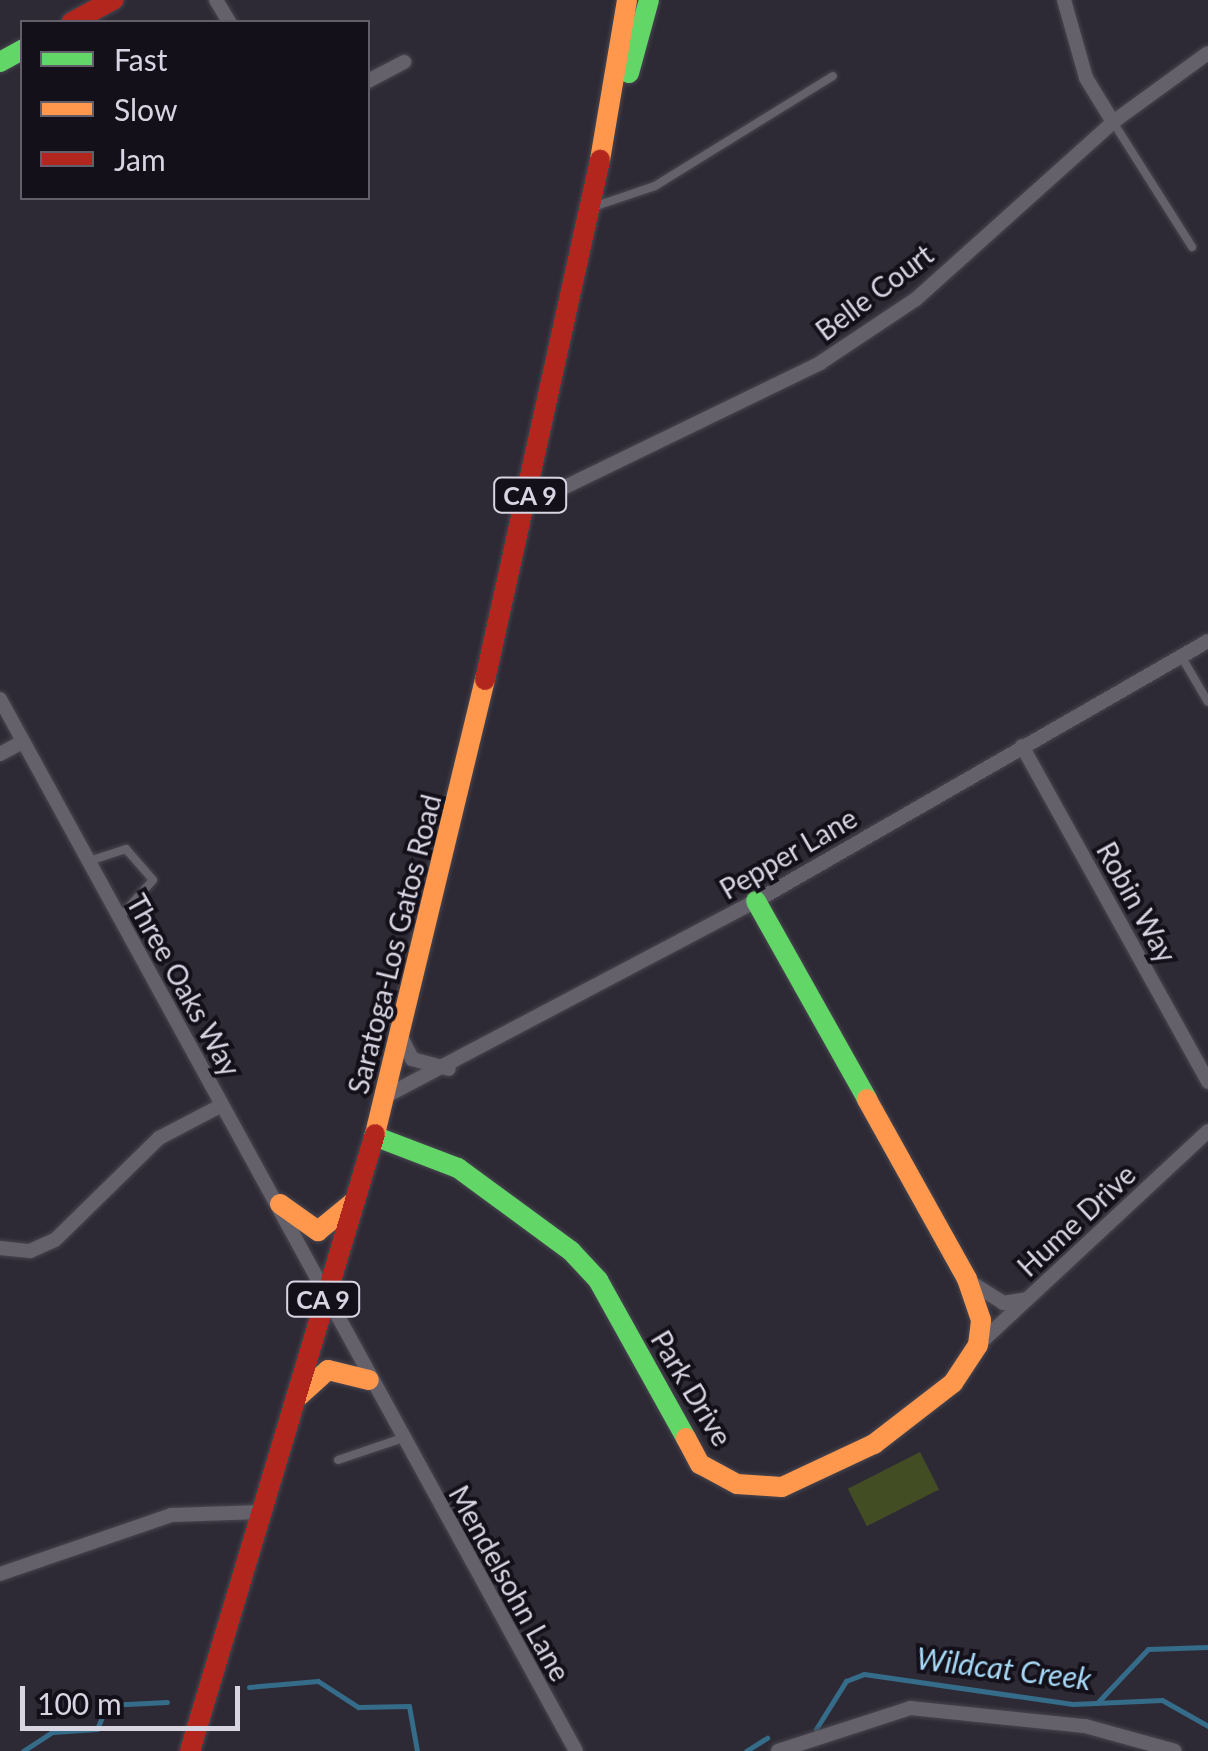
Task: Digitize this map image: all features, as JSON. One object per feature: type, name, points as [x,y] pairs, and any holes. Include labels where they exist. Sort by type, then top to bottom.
[{"type":"main road","points":[[76,20],[113,0]]},
{"type":"main road","name":"Saratoga-Los Gatos Road","points":[[610,139],[627,0]]},
{"type":"main road","name":"Saratoga-Los Gatos Road","points":[[190,1751],[258,1512],[386,1096],[528,505],[610,139],[649,0]]},
{"type":"main road","points":[[756,901],[968,1279],[978,1344]]},
{"type":"main road","name":"Park Drive","points":[[374,1136],[458,1168],[571,1251],[598,1280],[700,1464],[737,1484],[782,1488],[874,1444],[953,1383],[978,1344]]},
{"type":"main road","points":[[280,1204],[318,1231],[354,1202]]},
{"type":"main road","points":[[296,1398],[328,1370],[369,1380]]},
{"type":"street","points":[[1064,0],[1080,61],[1112,122]]},
{"type":"street","name":"Belle Court","points":[[528,505],[820,364],[916,299],[1112,122],[1208,53]]},
{"type":"street","points":[[370,80],[404,62]]},
{"type":"street","name":"Pepper Lane","points":[[386,1096],[450,1069],[756,901],[1208,641]]},
{"type":"street","name":"Three Oaks Way","points":[[0,699],[280,1204],[324,1295]]},
{"type":"street","points":[[0,754],[23,742]]},
{"type":"street","name":"Robin Way","points":[[1022,746],[1208,1082]]},
{"type":"street","points":[[400,1036],[412,1059],[450,1069]]},
{"type":"street","points":[[0,1248],[30,1251],[56,1240],[159,1138],[222,1105]]},
{"type":"street","name":"Hume Drive","points":[[978,1344],[1208,1131]]},
{"type":"street","points":[[968,1279],[1003,1302],[1028,1299]]},
{"type":"street","name":"Mendelsohn Lane","points":[[324,1295],[400,1439],[576,1751]]},
{"type":"street","points":[[0,1574],[171,1515],[258,1512]]},
{"type":"street","points":[[778,1751],[910,1708],[1084,1726],[1175,1751]]},
{"type":"lane","points":[[596,206],[655,186],[833,76]]},
{"type":"lane","points":[[1112,122],[1192,247]]},
{"type":"lane","points":[[1181,656],[1208,702]]},
{"type":"lane","points":[[88,862],[126,849],[153,880],[119,918]]},
{"type":"lane","points":[[338,1460],[400,1439]]},
{"type":"green space","points":[[920,1452],[939,1489],[867,1526],[848,1489]]},
{"type":"waterway","points":[[1097,1703],[1148,1649],[1208,1647]]},
{"type":"waterway","name":"Wildcat Creek","points":[[816,1729],[846,1681],[864,1674],[1073,1704],[1162,1700],[1208,1726]]},
{"type":"waterway","name":"Wildcat Creek","points":[[249,1687],[318,1681],[358,1707],[409,1706],[417,1751]]},
{"type":"waterway","name":"Wildcat Creek","points":[[23,1751],[52,1732],[97,1729],[107,1705],[167,1702]]},
{"type":"waterway","name":"Wildcat Creek","points":[[746,1751],[767,1738]]},
{"type":"traffic: fast","points":[[629,73],[649,0]]},
{"type":"traffic: fast","points":[[0,62],[20,51]]},
{"type":"traffic: fast","points":[[756,901],[867,1099]]},
{"type":"traffic: fast","points":[[374,1136],[458,1168],[571,1251],[598,1280],[686,1438]]},
{"type":"traffic: slow","points":[[600,160],[627,0]]},
{"type":"traffic: slow","points":[[375,1134],[485,680]]},
{"type":"traffic: slow","points":[[686,1438],[700,1464],[737,1484],[782,1487],[874,1444],[953,1383],[978,1345],[981,1320],[967,1279],[867,1099]]},
{"type":"traffic: slow","points":[[280,1204],[318,1231],[351,1204]]},
{"type":"traffic: slow","points":[[299,1396],[328,1370],[369,1380]]},
{"type":"traffic: jam","points":[[76,20],[113,0]]},
{"type":"traffic: jam","points":[[485,680],[600,160]]},
{"type":"traffic: jam","points":[[190,1751],[375,1134]]}]
